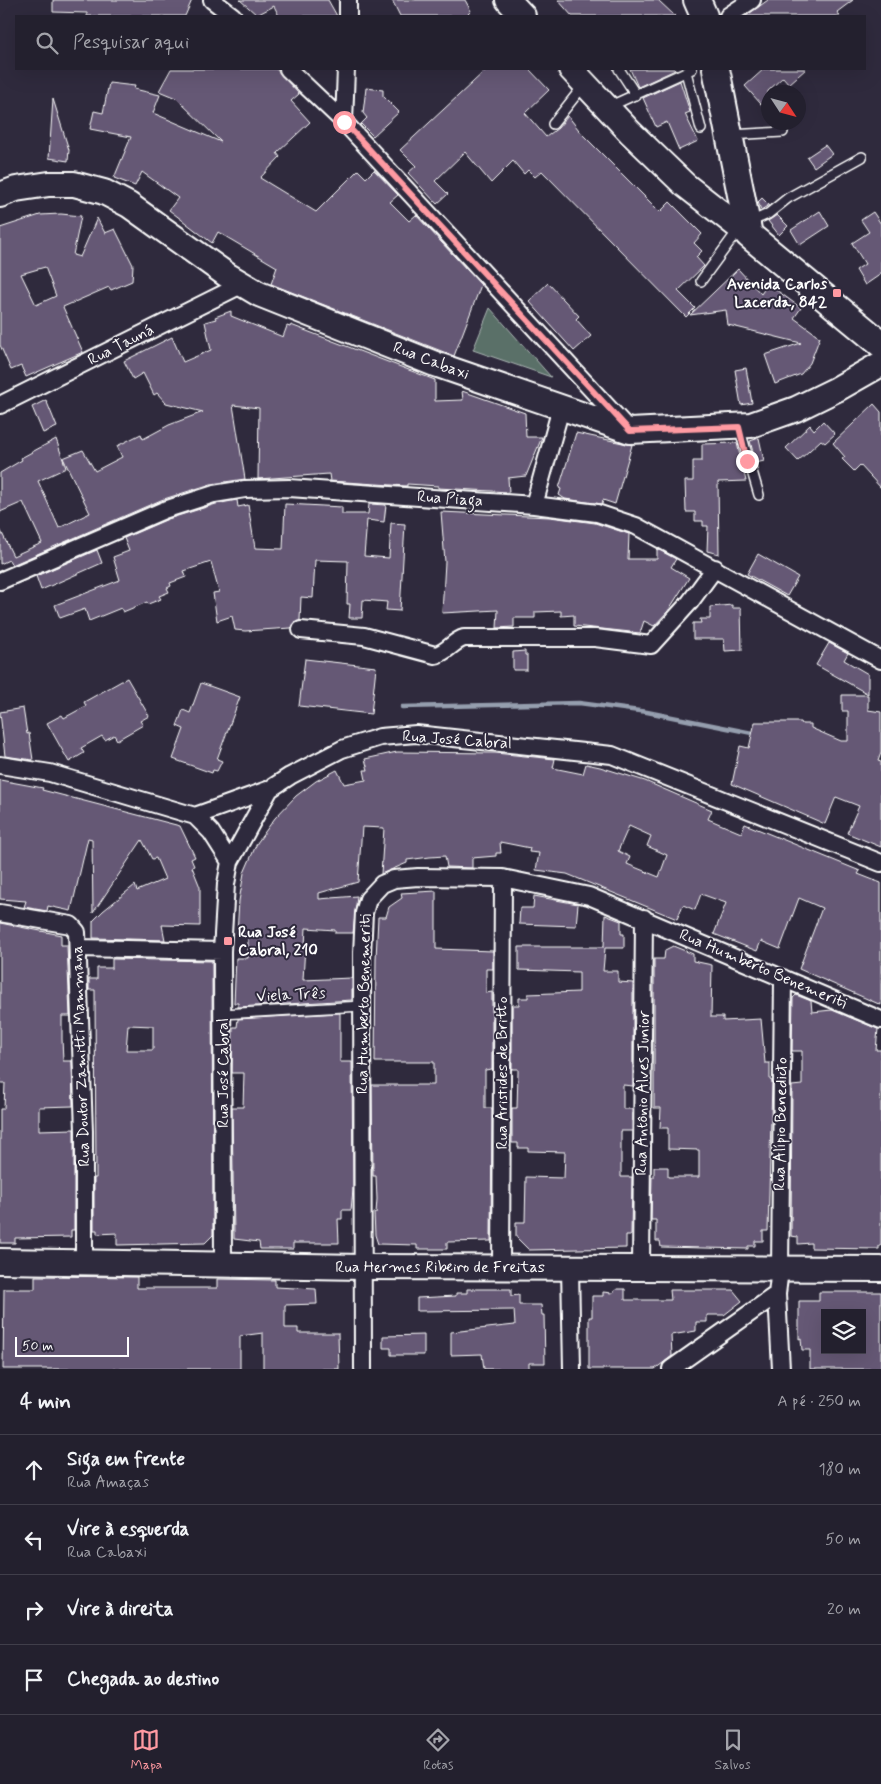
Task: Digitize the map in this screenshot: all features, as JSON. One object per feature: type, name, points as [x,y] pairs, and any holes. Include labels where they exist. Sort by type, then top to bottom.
[{"type":"main road","points":[[697,0],[704,15]]},
{"type":"main road","points":[[716,70],[745,229],[881,344]]},
{"type":"street","points":[[212,0],[232,15]]},
{"type":"street","points":[[348,0],[348,15]]},
{"type":"street","points":[[508,0],[522,15]]},
{"type":"street","points":[[730,15],[752,0]]},
{"type":"street","points":[[289,70],[344,122],[630,431]]},
{"type":"street","points":[[344,122],[346,70]]},
{"type":"street","points":[[578,76],[685,185],[745,229]]},
{"type":"street","name":"Rua Cabaxi","points":[[0,195],[16,189],[50,184],[74,184],[104,192],[129,205],[241,285],[435,364],[630,431],[739,427],[796,409],[837,389],[881,364]]},
{"type":"street","name":"Rua Tauná","points":[[0,406],[241,285]]},
{"type":"street","points":[[534,505],[561,408]]},
{"type":"street","name":"Rua Piaga","points":[[0,581],[164,510],[214,494],[245,489],[289,488],[534,505],[616,517],[715,568],[881,660]]},
{"type":"street","points":[[301,630],[364,636],[435,655],[444,652],[455,642],[464,638],[595,638],[651,646],[690,602],[715,568]]},
{"type":"street","name":"Rua José Cabral","points":[[223,1264],[222,951],[230,862],[270,788],[342,748],[380,736],[416,734],[612,755],[881,863]]},
{"type":"street","points":[[0,766],[50,773],[195,816],[211,832],[230,862]]},
{"type":"street","points":[[195,816],[270,788]]},
{"type":"street","name":"Rua Humberto Benemeriti","points":[[363,1369],[362,1006],[364,913],[368,899],[382,884],[394,879],[418,877],[503,878],[589,896],[881,1020]]},
{"type":"street","name":"Rua Aristides de Britto","points":[[501,1268],[503,878]]},
{"type":"street","name":"Rua Doutor Zamitti Mammana","points":[[0,913],[71,925],[77,932],[84,1131],[84,1262]]},
{"type":"street","name":"Rua Antônio Alves Junior","points":[[641,1268],[644,918]]},
{"type":"street","points":[[78,948],[222,951]]},
{"type":"street","name":"Rua Alípio Benedicto","points":[[781,1369],[777,1294],[780,1270],[783,978]]},
{"type":"street","name":"Rua Hermes Ribeiro de Freitas","points":[[0,1261],[362,1267],[881,1269]]},
{"type":"street","points":[[570,1268],[572,1369]]},
{"type":"street","points":[[671,1369],[777,1294]]},
{"type":"lane","points":[[620,70],[636,95]]},
{"type":"lane","points":[[608,108],[689,70],[701,129]]},
{"type":"lane","points":[[553,124],[578,76]]},
{"type":"lane","points":[[729,135],[783,132]]},
{"type":"lane","points":[[701,281],[745,229],[788,198],[862,157]]},
{"type":"lane","points":[[739,427],[759,495]]},
{"type":"lane","name":"Viela Três","points":[[222,1014],[362,1006]]},
{"type":"green space","points":[[490,308],[551,377],[473,350]]},
{"type":"building","points":[[53,0],[192,0],[185,15],[87,15],[87,13],[53,12]]},
{"type":"building","points":[[240,0],[328,0],[336,15],[278,15],[274,6],[257,15]]},
{"type":"building","points":[[392,0],[465,0],[471,11],[467,15],[400,15]]},
{"type":"building","points":[[558,0],[658,0],[674,15],[571,15]]},
{"type":"building","points":[[768,0],[853,0],[837,12],[839,15],[747,15]]},
{"type":"building","points":[[170,70],[277,70],[299,94],[291,101],[310,122],[277,153],[280,157],[260,178],[316,212],[358,170],[366,178],[374,170],[398,195],[390,202],[409,221],[416,215],[481,285],[454,356],[271,284],[277,267],[218,232],[212,243],[169,210],[178,198],[142,172],[135,186],[114,178],[131,137],[90,129],[94,111],[103,113],[109,83],[135,86],[134,89],[160,95],[153,113],[221,142],[176,98],[159,91]]},
{"type":"building","points":[[486,70],[530,70],[549,90],[525,113],[546,137],[558,128],[568,116],[582,134],[660,212],[670,202],[702,234],[694,243],[702,251],[696,257],[704,266],[678,291],[695,308],[686,317],[542,171],[535,177],[528,170],[524,174],[513,161],[491,183],[465,152],[435,181],[448,194],[437,204],[408,173],[416,166],[400,150]]},
{"type":"building","points":[[630,70],[675,70],[638,87]]},
{"type":"building","points":[[763,70],[805,70],[789,84],[783,77],[774,85],[761,85],[761,104],[745,86]]},
{"type":"building","points":[[680,81],[690,112],[685,114],[698,141],[679,150],[667,122],[656,127],[643,98]]},
{"type":"building","points":[[366,88],[383,90],[383,96],[399,112],[373,136],[361,124],[367,118],[363,113]]},
{"type":"building","points":[[53,99],[69,150],[68,161],[49,158]]},
{"type":"building","points":[[825,145],[832,154],[814,167],[807,157]]},
{"type":"building","points":[[762,198],[769,205],[761,210],[758,202]]},
{"type":"building","points":[[820,211],[829,226],[800,245],[791,230]]},
{"type":"building","points":[[873,212],[881,224],[881,274],[865,285],[856,270],[865,264],[852,243],[869,232],[861,220]]},
{"type":"building","points":[[61,214],[81,216],[73,255],[80,257],[97,218],[105,233],[115,229],[133,265],[132,281],[111,290],[109,287],[63,307],[83,352],[26,377],[21,366],[11,370],[0,345],[0,228],[40,215]],"holes":[[[45,267],[56,296],[36,305],[21,274]]]},
{"type":"building","points":[[777,215],[788,226],[779,235],[768,221]]},
{"type":"building","points":[[738,269],[761,294],[768,284],[801,308],[794,318],[820,337],[810,363],[801,374],[775,384],[765,355],[801,343],[728,325],[726,310],[690,315]]},
{"type":"building","points":[[548,283],[579,316],[576,319],[591,336],[574,351],[529,301]]},
{"type":"building","points":[[231,311],[231,316],[283,337],[287,326],[290,327],[291,325],[435,380],[435,401],[463,400],[462,391],[525,413],[526,437],[542,437],[526,476],[508,478],[509,492],[438,488],[438,486],[407,484],[407,486],[330,481],[329,474],[258,479],[259,408],[233,405],[245,479],[211,484],[161,500],[12,565],[9,560],[0,564],[0,529],[13,556],[42,543],[23,502],[0,512],[0,473],[22,460],[21,458],[56,439],[66,468],[38,481],[59,528],[90,513],[63,458],[83,450],[95,471],[122,457],[117,446],[141,434],[143,439],[169,425],[203,412],[166,403],[157,393],[154,395],[143,373],[133,379],[124,361],[172,337],[183,362],[211,350],[205,322],[216,319],[215,317]]},
{"type":"building","points":[[746,368],[752,403],[741,405],[735,370]]},
{"type":"building","points":[[46,400],[57,427],[43,433],[32,407]]},
{"type":"building","points":[[874,404],[881,412],[881,488],[860,465],[854,471],[842,459],[845,457],[833,443]]},
{"type":"building","points":[[823,421],[835,434],[825,443],[821,440],[798,461],[786,448],[810,425],[814,430]]},
{"type":"building","points":[[576,433],[632,445],[615,504],[603,500],[602,504],[565,499],[559,495],[561,489],[559,488]]},
{"type":"building","points":[[759,438],[764,461],[756,463],[750,441]]},
{"type":"building","points":[[737,443],[746,481],[718,482],[719,554],[707,551],[708,526],[703,526],[703,521],[695,521],[695,512],[686,512],[685,481],[693,481],[693,461],[702,461],[702,444]]},
{"type":"building","points":[[237,500],[238,507],[248,505],[255,548],[283,549],[285,504],[342,507],[342,514],[368,514],[369,504],[386,505],[384,522],[367,520],[364,556],[389,558],[391,523],[405,524],[400,611],[386,610],[387,602],[363,600],[362,618],[349,618],[350,604],[347,604],[348,561],[315,560],[313,598],[301,597],[300,620],[291,628],[235,630],[232,616],[217,621],[213,593],[219,592],[211,562],[184,571],[186,577],[170,583],[171,586],[167,588],[169,592],[159,596],[161,599],[148,604],[147,602],[123,612],[121,608],[89,621],[85,609],[60,618],[55,605],[120,580],[113,557],[129,551],[124,538],[168,519],[216,504]]},
{"type":"building","points":[[441,512],[550,517],[595,523],[629,534],[628,559],[657,559],[657,549],[676,559],[671,567],[689,578],[668,611],[654,626],[644,621],[640,633],[574,626],[574,615],[561,616],[561,611],[535,612],[535,618],[514,618],[514,627],[497,628],[498,610],[442,613],[445,562]]},
{"type":"building","points":[[97,550],[102,563],[41,590],[36,576]]},
{"type":"building","points":[[758,554],[798,577],[787,596],[747,574]]},
{"type":"building","points":[[732,605],[732,608],[741,608],[742,650],[725,651],[724,639],[693,639],[693,623],[701,623],[700,619],[710,619],[710,607]]},
{"type":"building","points":[[829,643],[848,653],[844,660],[868,674],[868,694],[816,665]]},
{"type":"building","points":[[525,651],[525,655],[527,655],[527,670],[513,670],[513,652]]},
{"type":"building","points":[[305,659],[376,667],[371,714],[299,706]]},
{"type":"building","points":[[127,678],[149,716],[140,721],[143,725],[117,740],[114,735],[105,740],[102,736],[81,748],[84,753],[69,762],[47,723],[62,715],[64,718],[86,706],[84,702]]},
{"type":"building","points":[[201,683],[240,697],[217,759],[222,761],[217,771],[213,770],[212,773],[173,759],[184,729],[177,726],[183,710],[190,713]]},
{"type":"building","points":[[842,695],[868,695],[868,710],[881,712],[881,753],[878,761],[881,762],[881,847],[847,833],[859,806],[836,797],[825,824],[732,784],[740,746],[749,748],[755,722],[801,722],[802,724],[811,724],[811,728],[841,741],[848,741],[848,711],[842,711]]},
{"type":"building","points":[[23,708],[33,760],[5,756],[0,712]]},
{"type":"building","points":[[397,752],[495,753],[555,759],[553,768],[583,774],[586,764],[600,767],[645,781],[712,810],[708,819],[741,833],[745,824],[860,871],[858,874],[881,883],[881,1005],[799,969],[822,908],[799,898],[780,949],[761,941],[757,951],[714,934],[726,903],[701,894],[695,910],[683,905],[677,919],[567,874],[536,870],[539,853],[529,852],[530,848],[500,842],[501,853],[496,853],[496,856],[472,858],[472,868],[447,867],[445,856],[407,860],[407,863],[381,874],[384,828],[362,827],[358,882],[319,893],[319,899],[357,896],[353,933],[335,933],[335,930],[306,928],[303,980],[352,978],[352,1000],[238,1007],[238,1003],[234,1003],[236,958],[248,958],[248,934],[237,934],[239,901],[244,873],[257,843],[275,818],[296,796],[316,781],[337,770],[344,784],[366,780],[364,770],[368,770],[365,759]],"holes":[[[629,826],[651,836],[647,846],[667,855],[659,877],[627,864],[630,857],[618,851]]]},
{"type":"building","points":[[0,780],[43,788],[42,790],[180,826],[195,857],[191,859],[200,887],[200,926],[162,925],[165,940],[93,938],[93,921],[103,911],[135,885],[137,891],[165,879],[156,858],[152,859],[142,840],[93,913],[92,839],[88,838],[71,911],[48,906],[47,911],[24,907],[26,901],[0,899]]},
{"type":"building","points":[[436,891],[436,949],[493,951],[493,969],[486,969],[486,993],[492,992],[492,1069],[485,1070],[485,1108],[492,1108],[491,1241],[447,1242],[447,1249],[417,1249],[417,1245],[378,1244],[375,1235],[374,1213],[376,1213],[377,1199],[376,1176],[373,1176],[372,1085],[434,1085],[434,1062],[375,1062],[378,917],[386,917],[389,907],[402,898],[401,893]]},
{"type":"building","points":[[534,896],[578,904],[576,926],[519,924],[520,908],[533,908]]},
{"type":"building","points":[[605,915],[621,921],[621,934],[624,934],[624,948],[605,948],[603,971],[618,971],[618,982],[633,983],[633,1086],[623,1085],[623,1109],[632,1109],[632,1131],[621,1131],[621,1177],[632,1177],[631,1235],[626,1235],[626,1248],[529,1250],[516,1237],[516,1222],[525,1222],[526,1177],[564,1178],[565,1152],[528,1151],[528,1148],[518,1148],[518,1143],[512,1143],[512,1108],[517,1108],[518,1069],[512,1069],[512,1005],[519,1005],[519,998],[528,998],[528,994],[579,992],[579,972],[519,970],[519,947],[604,947]]},
{"type":"building","points":[[0,923],[61,935],[61,945],[67,945],[70,1016],[62,1016],[62,1039],[63,1061],[72,1061],[73,1106],[39,1107],[39,1130],[74,1129],[74,1230],[71,1230],[71,1237],[15,1238],[15,1243],[0,1243],[0,1109],[4,1109],[5,1083],[0,1083]]},
{"type":"building","points":[[673,946],[693,954],[693,961],[712,965],[711,1017],[723,1017],[723,1021],[761,1019],[765,1063],[770,1063],[770,1080],[772,1081],[768,1231],[763,1231],[763,1241],[755,1241],[755,1246],[748,1246],[748,1249],[661,1247],[660,1241],[656,1241],[656,1220],[651,1220],[654,1167],[668,1167],[668,1177],[699,1177],[699,1150],[668,1149],[668,1128],[660,1128],[661,1108],[654,1108],[654,959],[664,959],[665,950]]},
{"type":"building","points":[[112,959],[212,961],[213,1235],[205,1243],[117,1245],[117,1233],[97,1234],[97,1230],[94,1230],[94,1178],[96,1178],[95,990],[89,990],[89,979],[97,979],[97,968],[112,968]],"holes":[[[128,1025],[153,1026],[153,1050],[126,1050]]]},
{"type":"building","points":[[796,995],[811,1001],[812,1012],[832,1010],[878,1029],[876,1050],[881,1050],[881,1246],[879,1246],[879,1249],[811,1248],[811,1243],[798,1244],[798,1237],[791,1236],[792,1086],[802,1085],[802,1051],[792,1051],[793,998]]},
{"type":"building","points":[[340,1013],[340,1062],[352,1062],[353,1190],[351,1210],[342,1210],[342,1219],[338,1219],[339,1243],[293,1243],[293,1249],[260,1249],[259,1242],[234,1239],[232,1107],[243,1107],[244,1073],[232,1073],[233,1027],[237,1027],[238,1019]]},
{"type":"building","points":[[35,1276],[137,1277],[137,1288],[217,1288],[217,1279],[275,1280],[275,1287],[316,1289],[317,1304],[285,1305],[285,1328],[298,1328],[298,1333],[338,1333],[339,1369],[263,1369],[263,1333],[240,1336],[240,1369],[3,1369],[4,1289],[35,1289]]},
{"type":"building","points":[[467,1289],[511,1289],[511,1296],[519,1295],[519,1305],[541,1305],[542,1315],[544,1315],[545,1363],[529,1363],[529,1369],[484,1369],[482,1354],[451,1355],[451,1332],[515,1325],[514,1310],[417,1311],[417,1298],[456,1296],[456,1293],[467,1293]]},
{"type":"building","points":[[617,1289],[625,1289],[625,1300],[671,1300],[670,1290],[733,1290],[742,1301],[724,1315],[707,1315],[707,1322],[696,1322],[696,1331],[671,1335],[672,1356],[655,1369],[589,1369],[589,1317],[592,1317],[592,1296],[603,1296],[603,1292],[612,1293]]},
{"type":"building","points":[[819,1292],[881,1292],[881,1369],[810,1369],[810,1350],[802,1350],[801,1338],[799,1339],[799,1301],[819,1301]]},
{"type":"building","points":[[424,1335],[424,1355],[391,1355],[391,1348],[383,1348],[383,1336]]},
{"type":"waterway","points":[[402,707],[579,703],[647,712],[757,734]]},
{"type":"place","name":"Avenida Carlos Lacerda, 842","points":[[837,293]]},
{"type":"place","name":"Rua José Cabral, 210","points":[[228,941]]},
{"type":"route","points":[[344,122],[630,431],[739,427],[747,461]]}]
